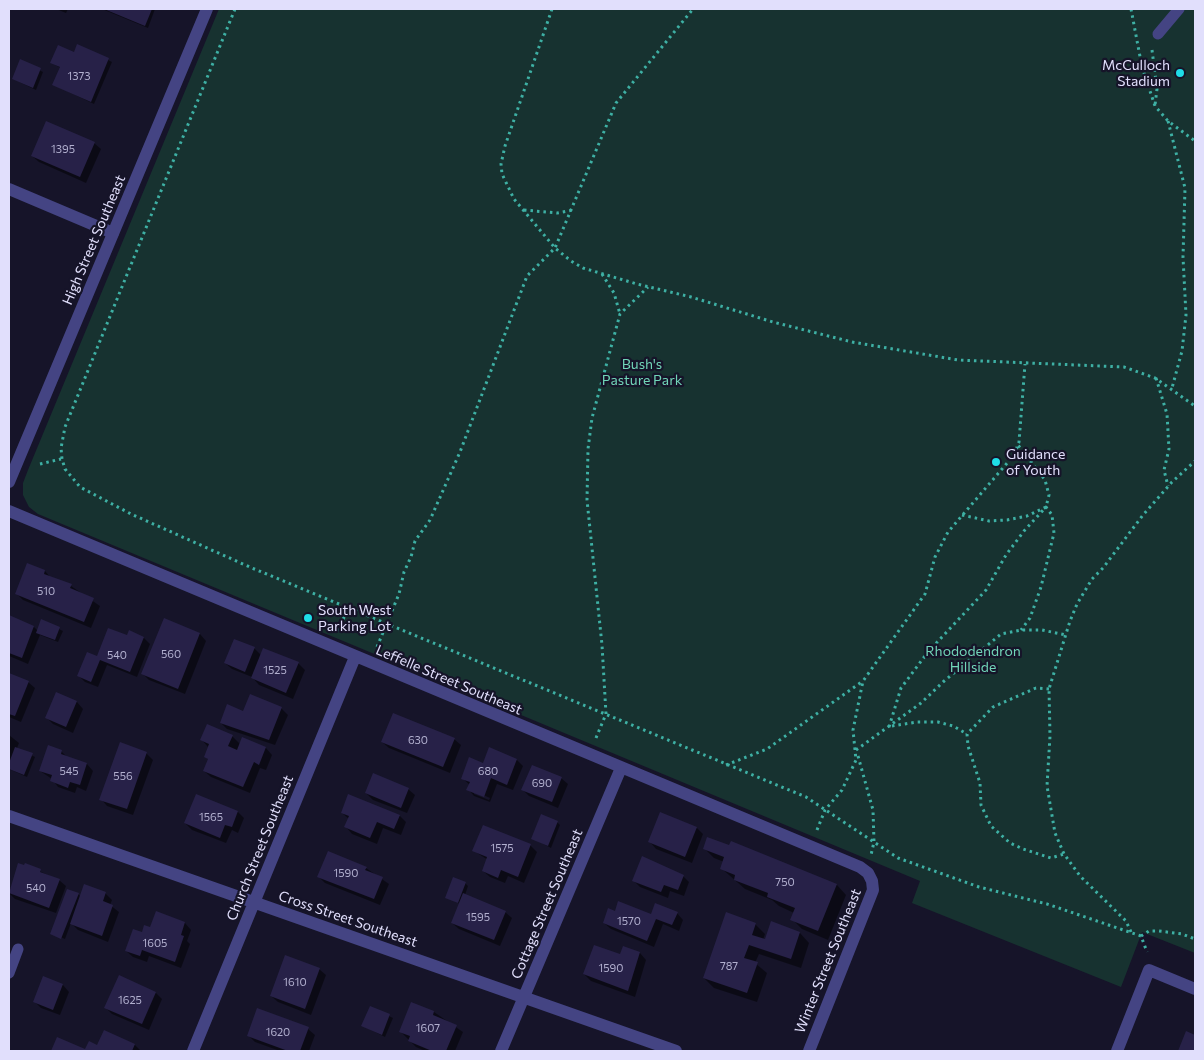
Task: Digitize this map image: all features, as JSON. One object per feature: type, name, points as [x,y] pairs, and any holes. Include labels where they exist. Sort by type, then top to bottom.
[{"type":"street","name":"High Street Southeast","points":[[9,482],[206,9]]},
{"type":"street","points":[[9,189],[113,233]]},
{"type":"street","name":"Leffelle Street Southeast","points":[[9,511],[860,867],[868,873],[872,881]]},
{"type":"street","name":"Church Street Southeast","points":[[193,1051],[355,657]]},
{"type":"street","name":"Cottage Street Southeast","points":[[501,1051],[622,768]]},
{"type":"street","name":"Cross Street Southeast","points":[[9,816],[676,1051]]},
{"type":"street","name":"Winter Street Southeast","points":[[809,1051],[873,890],[872,881]]},
{"type":"street","points":[[1117,1051],[1149,970],[1195,988]]},
{"type":"lane","points":[[1158,34],[1179,9]]},
{"type":"lane","points":[[9,973],[18,949]]},
{"type":"path","points":[[235,9],[65,428],[61,448],[62,458],[66,469],[80,487],[109,503],[252,568],[806,797],[898,858],[927,870],[1079,914],[1141,936],[1146,943],[1149,970]]},
{"type":"path","points":[[552,9],[505,146],[501,164],[507,186],[523,210],[555,248],[583,268],[852,342],[958,360],[1025,364],[1112,365],[1136,370],[1172,388],[1195,406]]},
{"type":"path","points":[[371,663],[399,594],[414,541],[430,520],[460,452],[527,276],[555,248],[573,210],[616,104],[693,9]]},
{"type":"path","points":[[1131,9],[1142,67],[1155,106],[1168,121],[1195,141]]},
{"type":"path","points":[[1155,106],[1157,90],[1152,51],[1158,34]]},
{"type":"path","points":[[1168,121],[1185,188],[1183,257],[1186,315],[1182,351],[1172,388]]},
{"type":"path","points":[[523,210],[557,213],[573,210]]},
{"type":"path","points":[[602,274],[614,293],[620,314]]},
{"type":"path","points":[[589,755],[606,714],[586,481],[592,418],[620,314],[648,287]]},
{"type":"path","points":[[725,765],[767,749],[863,681],[925,594],[935,557],[948,532],[1008,464],[1018,446],[1025,364]]},
{"type":"path","points":[[1155,378],[1167,414],[1169,449],[1164,470],[1168,486]]},
{"type":"path","points":[[889,727],[901,688],[928,652],[986,590],[1006,555],[1024,531],[1046,507],[1049,495],[1045,480],[1018,446]]},
{"type":"path","points":[[40,464],[62,458]]},
{"type":"path","points":[[1131,932],[1126,922],[1089,887],[1064,854],[1055,833],[1048,798],[1049,689],[1077,604],[1092,579],[1168,486],[1195,461]]},
{"type":"path","points":[[962,516],[989,521],[1007,520],[1026,516],[1046,507]]},
{"type":"path","points":[[1021,630],[1030,618],[1041,587],[1054,533],[1052,515],[1046,507]]},
{"type":"path","points":[[345,616],[348,608]]},
{"type":"path","points":[[856,749],[921,703],[950,676],[1001,634],[1021,630],[1042,630],[1066,635]]},
{"type":"path","points":[[863,681],[853,730],[856,749],[873,810],[874,842]]},
{"type":"path","points":[[1049,689],[1036,688],[993,707],[967,734],[968,746],[980,783],[981,805],[991,826],[1010,843],[1022,849],[1051,858],[1064,854]]},
{"type":"path","points":[[889,727],[917,722],[938,722],[953,726],[967,734]]},
{"type":"path","points":[[811,846],[825,810],[842,790],[849,776],[856,760],[856,749]]},
{"type":"path","points":[[1141,936],[1149,931],[1159,931],[1182,934],[1195,939]]},
{"type":"green space","name":"Bush's Pasture Park","points":[[219,9],[1195,9],[1195,953],[1142,932],[1121,987],[912,903],[920,881],[38,514],[29,507],[23,495],[23,483]]},
{"type":"building","points":[[104,9],[152,9],[145,26]]},
{"type":"building","points":[[77,44],[109,58],[91,102],[52,85],[60,67],[50,63],[58,45],[74,52]]},
{"type":"building","points":[[20,59],[41,68],[33,88],[12,79]]},
{"type":"building","points":[[46,121],[95,142],[80,177],[31,156]]},
{"type":"building","points":[[27,563],[45,570],[44,574],[72,584],[70,588],[94,598],[84,622],[15,594]]},
{"type":"building","points":[[9,615],[34,626],[22,658],[9,653]]},
{"type":"building","points":[[164,618],[200,633],[178,689],[141,674]]},
{"type":"building","points":[[41,619],[60,627],[55,640],[36,633]]},
{"type":"building","points":[[108,628],[127,635],[129,630],[144,637],[130,672],[100,660],[91,682],[77,676],[87,652],[97,656]]},
{"type":"building","points":[[234,639],[255,647],[245,672],[224,663]]},
{"type":"building","points":[[263,648],[299,662],[286,693],[251,678]]},
{"type":"building","points":[[9,673],[29,681],[15,716],[9,714]]},
{"type":"building","points":[[56,692],[77,701],[66,727],[45,718]]},
{"type":"building","points":[[250,694],[282,707],[269,740],[220,723],[227,704],[243,711]]},
{"type":"building","points":[[393,713],[455,738],[443,767],[381,742]]},
{"type":"building","points":[[207,724],[233,735],[228,746],[237,750],[242,737],[266,747],[259,765],[254,762],[243,787],[203,771],[208,759],[204,757],[209,744],[200,740]]},
{"type":"building","points":[[120,742],[147,752],[127,809],[99,800]]},
{"type":"building","points":[[48,745],[62,750],[61,754],[87,763],[80,785],[70,782],[68,788],[50,781],[52,775],[39,771]]},
{"type":"building","points":[[15,747],[33,753],[24,775],[9,769],[9,763]]},
{"type":"building","points":[[489,747],[517,759],[507,785],[491,778],[484,797],[466,790],[470,782],[461,779],[469,757],[483,763]]},
{"type":"building","points":[[532,765],[562,777],[552,802],[521,790]]},
{"type":"building","points":[[373,773],[409,788],[401,808],[365,793]]},
{"type":"building","points":[[196,794],[238,811],[232,827],[225,825],[220,838],[184,823]]},
{"type":"building","points":[[348,794],[400,815],[394,829],[377,822],[370,838],[344,827],[349,816],[341,813]]},
{"type":"building","points":[[660,812],[697,827],[685,857],[648,842]]},
{"type":"building","points":[[541,814],[558,821],[548,846],[531,839]]},
{"type":"building","points":[[483,825],[531,844],[518,877],[501,870],[498,878],[482,871],[487,857],[472,851]]},
{"type":"building","points":[[707,837],[729,845],[731,841],[837,884],[818,931],[790,920],[795,908],[767,897],[768,893],[734,880],[735,875],[720,869],[724,857],[703,849]]},
{"type":"building","points":[[328,851],[367,867],[365,870],[383,877],[374,899],[317,877]]},
{"type":"building","points":[[642,856],[684,875],[678,890],[664,885],[661,892],[632,881]]},
{"type":"building","points":[[18,863],[24,865],[25,863],[41,869],[40,872],[60,879],[49,908],[9,893]]},
{"type":"building","points":[[453,877],[466,882],[458,903],[445,898]]},
{"type":"building","points":[[84,884],[106,892],[103,901],[113,905],[102,936],[70,924]]},
{"type":"building","points":[[67,889],[79,893],[61,939],[50,934]]},
{"type":"building","points":[[463,893],[506,911],[494,940],[451,923]]},
{"type":"building","points":[[618,901],[651,914],[655,903],[678,912],[672,925],[656,919],[647,941],[603,923],[608,908],[615,911]]},
{"type":"building","points":[[156,911],[185,922],[181,935],[184,936],[175,962],[142,950],[140,956],[125,951],[133,929],[142,932],[144,925],[150,927]]},
{"type":"building","points":[[726,912],[756,923],[752,935],[765,939],[771,921],[800,932],[791,959],[749,945],[744,958],[758,962],[747,993],[703,978]]},
{"type":"building","points":[[594,945],[620,954],[623,946],[640,952],[628,991],[583,974]]},
{"type":"building","points":[[285,955],[320,968],[305,1009],[270,996]]},
{"type":"building","points":[[119,975],[156,992],[142,1024],[104,1008]]},
{"type":"building","points":[[43,976],[63,984],[53,1010],[33,1002]]},
{"type":"building","points":[[411,1002],[434,1011],[433,1015],[457,1025],[446,1051],[432,1051],[408,1041],[410,1036],[399,1032]]},
{"type":"building","points":[[370,1006],[390,1014],[382,1035],[361,1026]]},
{"type":"building","points":[[257,1008],[309,1027],[300,1051],[288,1051],[247,1036]]},
{"type":"building","points":[[104,1030],[135,1044],[132,1051],[51,1051],[57,1037],[85,1049],[89,1041],[97,1045]]},
{"type":"building","points":[[1186,1031],[1195,1035],[1195,1051],[1178,1051]]},
{"type":"place","name":"McCulloch Stadium","points":[[1180,73]]},
{"type":"place","name":"Guidance of Youth","points":[[996,462]]},
{"type":"place","name":"South West Parking Lot","points":[[308,618]]},
{"type":"park label","name":"Rhododendron Hillside","points":[[973,660]]}]
